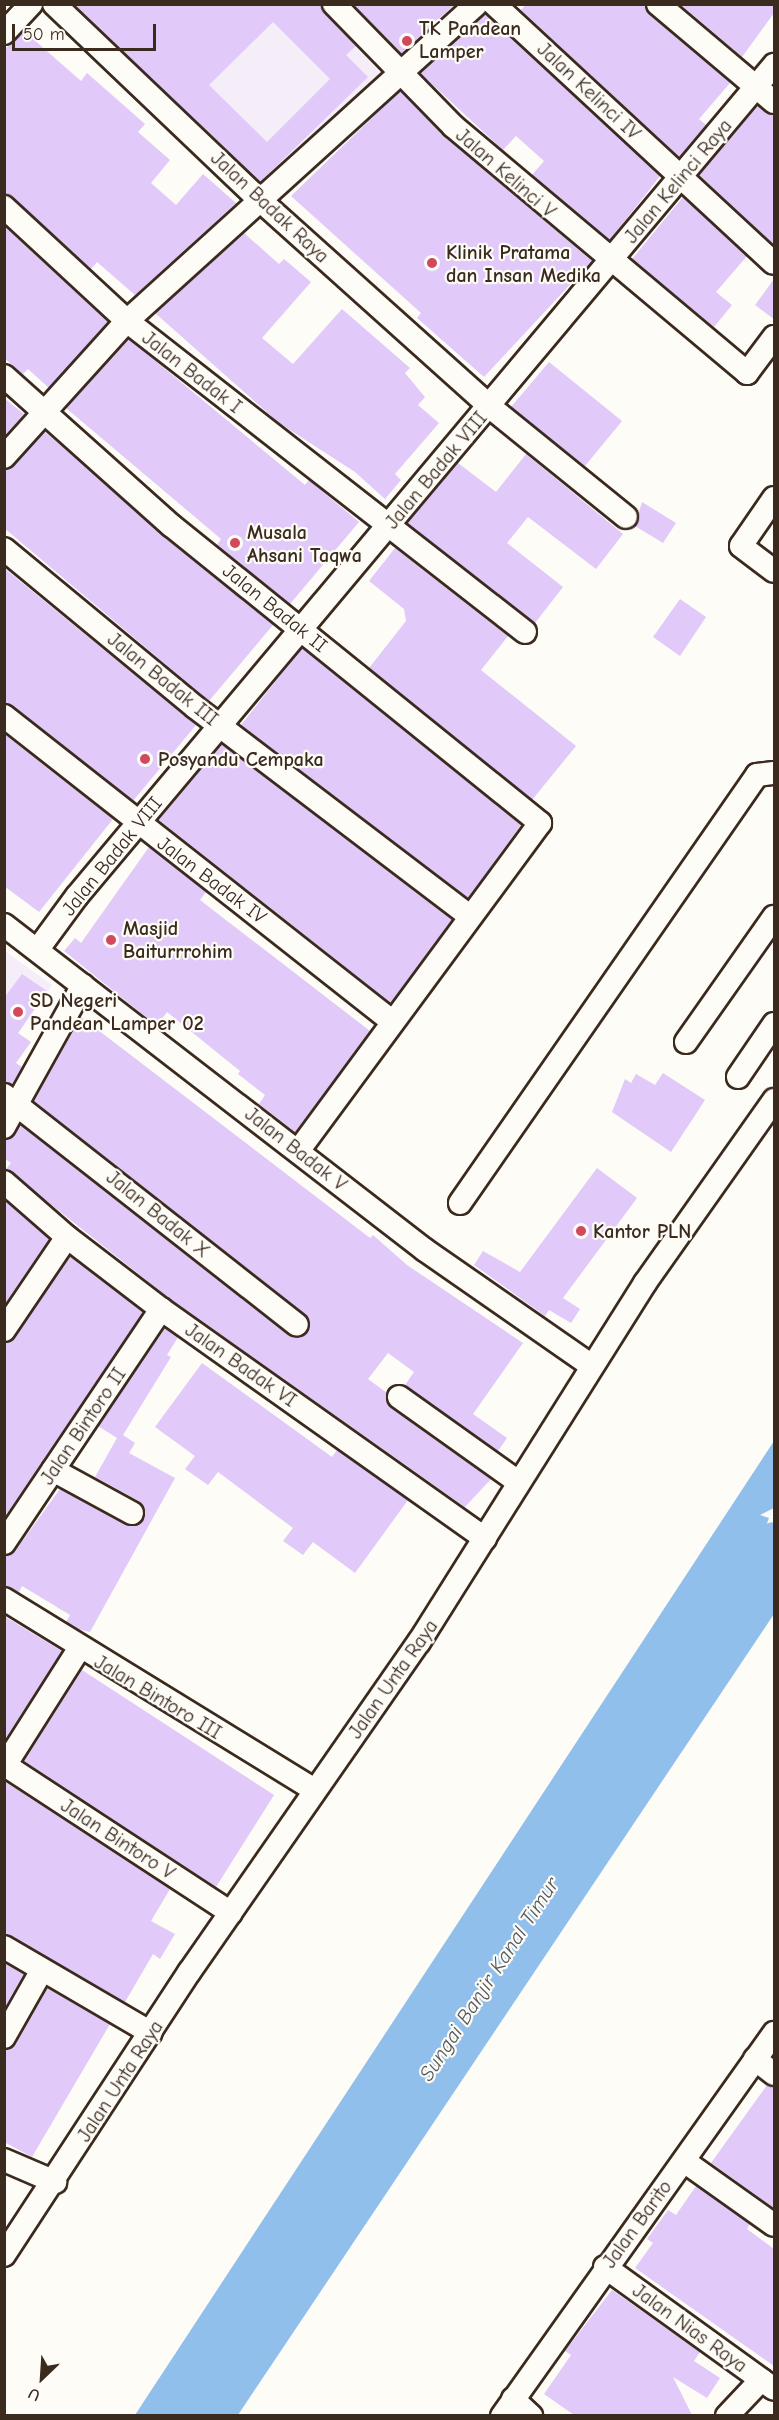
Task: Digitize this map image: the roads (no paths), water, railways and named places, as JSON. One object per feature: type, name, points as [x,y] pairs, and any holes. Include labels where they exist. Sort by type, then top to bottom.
[{"type":"street","points":[[4,33],[31,4]]},
{"type":"street","name":"Jalan Badak Raya","points":[[54,4],[262,202],[489,406]]},
{"type":"street","name":"Jalan Kelinci V","points":[[334,4],[453,126],[609,262],[747,373],[774,337]]},
{"type":"street","points":[[4,457],[127,321],[403,75],[476,4]]},
{"type":"street","points":[[658,4],[774,102]]},
{"type":"street","name":"Jalan Kelinci IV","points":[[506,8],[774,263]]},
{"type":"street","name":"Jalan Kelinci Raya","points":[[489,406],[609,262],[683,178],[774,65]]},
{"type":"street","name":"Jalan Badak I","points":[[4,207],[127,321],[387,528],[525,632]]},
{"type":"street","name":"Jalan Badak II","points":[[4,376],[172,526],[534,815],[540,827],[534,837],[468,915]]},
{"type":"street","points":[[489,406],[626,517]]},
{"type":"street","name":"Jalan Badak VIII","points":[[38,949],[220,725],[489,406]]},
{"type":"street","points":[[774,498],[741,546],[774,571]]},
{"type":"street","name":"Jalan Badak III","points":[[4,549],[220,725],[468,915]]},
{"type":"street","name":"Jalan Badak IV","points":[[4,716],[138,824],[392,1022]]},
{"type":"street","points":[[460,1203],[757,775],[774,772]]},
{"type":"street","points":[[299,1150],[468,915]]},
{"type":"street","points":[[686,1042],[774,919]]},
{"type":"street","name":"Jalan Badak V","points":[[4,925],[299,1150],[425,1250],[592,1366]]},
{"type":"street","points":[[4,1127],[11,1099],[83,985]]},
{"type":"street","points":[[738,1077],[774,1023]]},
{"type":"street","name":"Jalan Badak X","points":[[11,1099],[297,1325]]},
{"type":"street","name":"Jalan Unta Raya","points":[[4,2254],[55,2182],[151,2033],[314,1790],[419,1642],[592,1366],[774,1100]]},
{"type":"street","name":"Jalan Badak VI","points":[[4,1182],[67,1237],[161,1309],[485,1538]]},
{"type":"street","points":[[4,1330],[67,1237]]},
{"type":"street","name":"Jalan Bintoro II","points":[[4,1543],[161,1309]]},
{"type":"street","points":[[399,1397],[518,1482]]},
{"type":"street","points":[[53,1470],[132,1513]]},
{"type":"street","name":"Jalan Bintoro III","points":[[4,1599],[79,1649],[314,1790]]},
{"type":"street","points":[[5,1766],[79,1649]]},
{"type":"street","name":"Jalan Bintoro V","points":[[5,1766],[231,1913]]},
{"type":"street","points":[[4,1947],[151,2033]]},
{"type":"street","points":[[4,2037],[42,1970]]},
{"type":"street","name":"Jalan Barito","points":[[508,2407],[605,2267],[684,2161],[774,2033]]},
{"type":"street","points":[[755,2059],[774,2074]]},
{"type":"street","points":[[4,2160],[55,2182]]},
{"type":"street","points":[[684,2161],[774,2225]]},
{"type":"street","name":"Jalan Nias Raya","points":[[605,2267],[768,2384]]},
{"type":"street","points":[[727,2415],[768,2384]]},
{"type":"street","points":[[508,2407],[531,2415]]},
{"type":"water","points":[[774,1441],[774,1508],[760,1515],[769,1518],[750,1569],[774,1540],[774,1614],[238,2415],[135,2415]]},
{"type":"waterway","name":"Sungai Banjir Kanal Timur","points":[[743,1587],[774,1539]]},
{"type":"place","name":"TK Pandean Lamper","points":[[407,41]]},
{"type":"place","name":"Klinik Pratama dan Insan Medika","points":[[432,263]]},
{"type":"place","name":"Musala Ahsani Taqwa","points":[[235,543]]},
{"type":"place","name":"Posyandu Cempaka","points":[[145,759]]},
{"type":"place","name":"Masjid Baiturrrohim","points":[[111,940]]},
{"type":"place","name":"SD Negeri Pandean Lamper 02","points":[[18,1012]]},
{"type":"place","name":"Kantor PLN","points":[[581,1231]]}]
